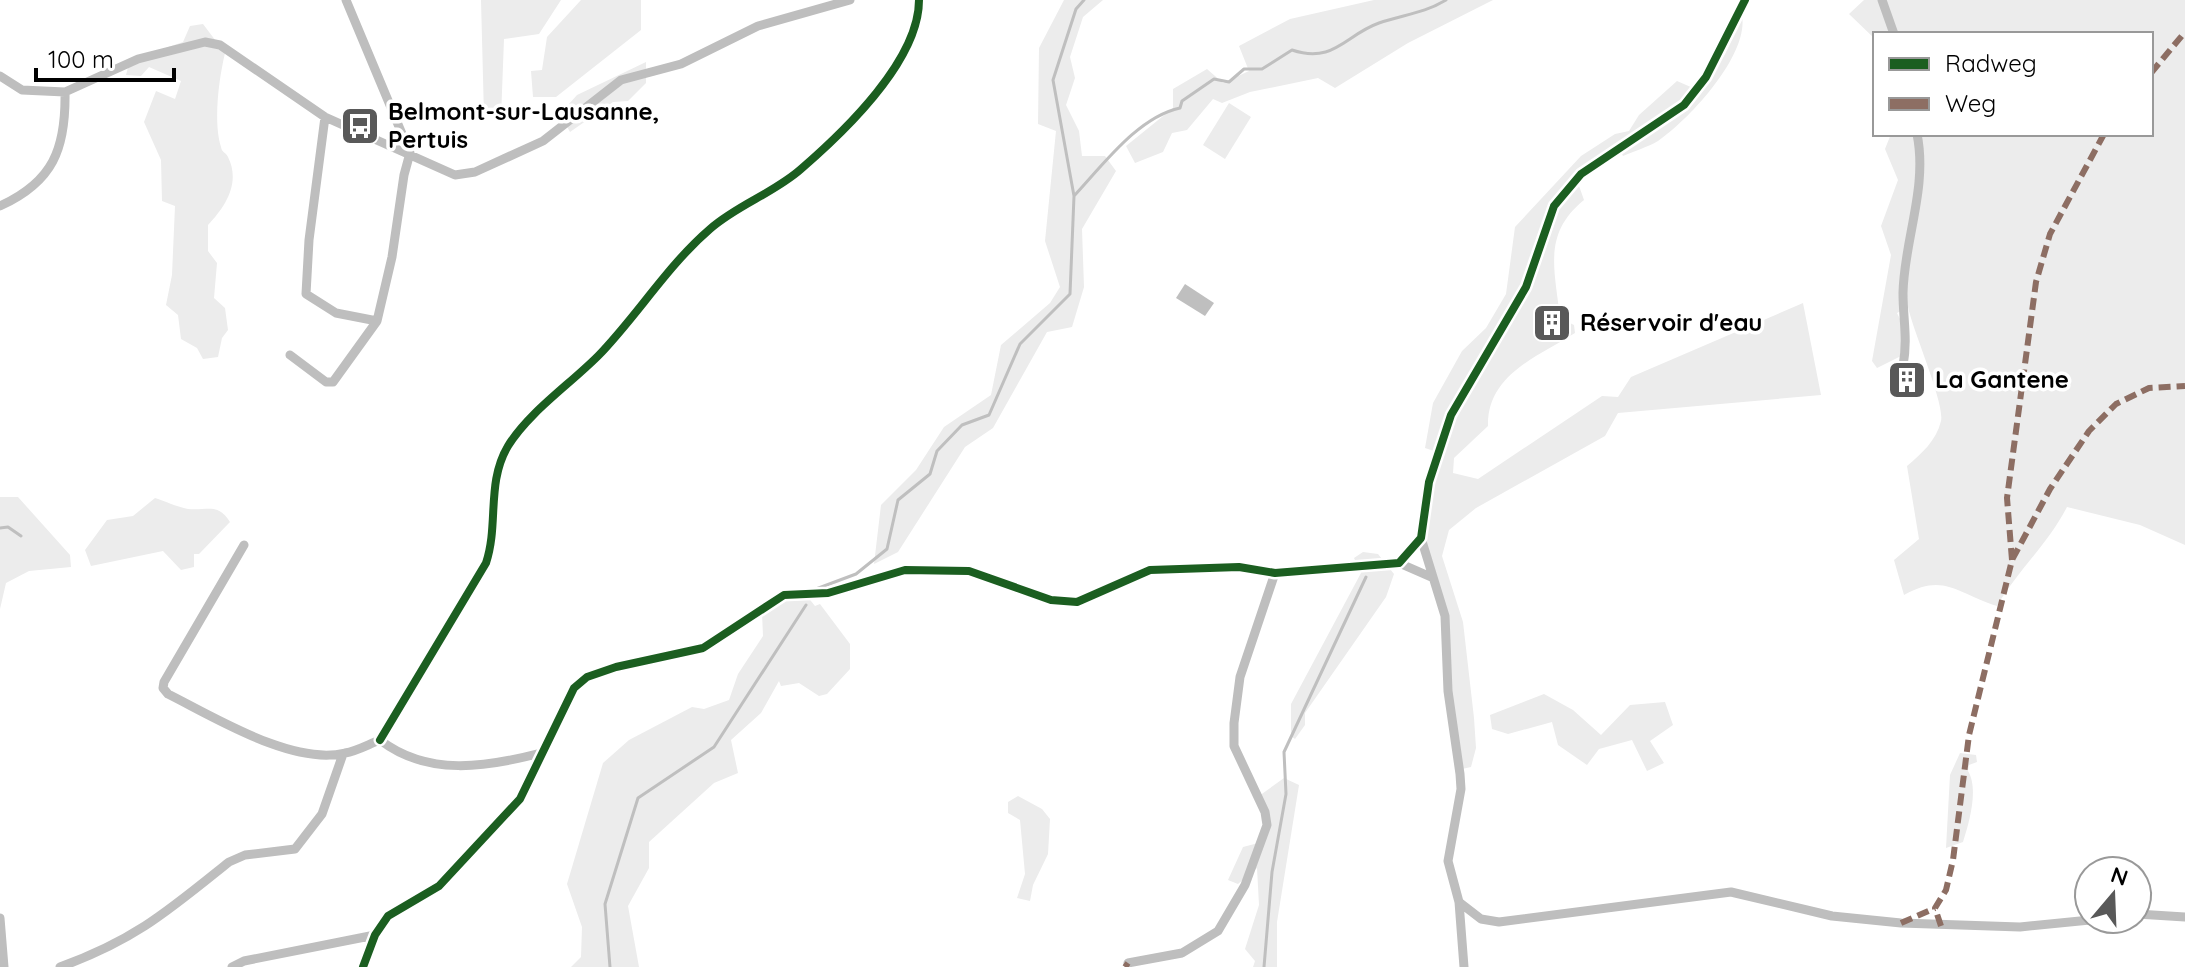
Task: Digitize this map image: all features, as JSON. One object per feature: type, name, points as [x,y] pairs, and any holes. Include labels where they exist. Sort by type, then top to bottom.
[{"type":"street","points":[[290,355],[326,382],[333,382],[377,321],[410,153],[346,0]]},
{"type":"street","points":[[0,76],[22,90],[65,92],[138,59],[205,42],[220,45],[325,117],[410,153],[447,173],[475,172],[543,141],[621,80],[681,64],[758,26],[850,0]]},
{"type":"street","points":[[244,545],[163,688],[261,741],[296,751],[343,754],[380,740],[486,563],[492,546],[494,476],[508,446],[600,354],[709,229],[800,171],[867,103],[893,70],[919,21],[919,0]]},
{"type":"street","points":[[1464,967],[1459,902],[1448,861],[1461,789],[1448,691],[1445,616],[1421,538],[1429,482],[1451,415],[1526,287],[1554,206],[1581,174],[1684,105],[1706,77],[1745,0]]},
{"type":"street","points":[[1882,0],[1893,32]]},
{"type":"street","points":[[0,206],[44,177],[53,165],[59,148],[65,92]]},
{"type":"street","points":[[325,117],[306,270],[306,294],[336,313],[377,321]]},
{"type":"street","points":[[1903,366],[1908,339],[1903,292],[1916,217],[1920,148],[1917,136]]},
{"type":"street","points":[[1399,563],[1421,538]]},
{"type":"street","points":[[363,967],[375,935],[388,916],[439,886],[511,811],[529,786],[541,753],[574,688],[587,677],[616,667],[703,648],[784,595],[828,593],[874,576],[934,569],[969,571],[1051,600],[1077,602],[1150,570],[1239,567],[1275,573],[1399,563],[1431,577]]},
{"type":"street","points":[[1128,963],[1182,953],[1218,931],[1239,896],[1256,855],[1267,825],[1265,812],[1234,746],[1234,723],[1240,677],[1275,573]]},
{"type":"street","points":[[380,740],[395,751],[422,761],[458,766],[483,766],[541,753]]},
{"type":"street","points":[[60,967],[108,950],[139,933],[229,862],[245,855],[295,849],[322,814],[343,754]]},
{"type":"street","points":[[1459,902],[1481,919],[1499,922],[1731,892],[1832,916],[1890,923],[2020,927],[2073,922]]},
{"type":"street","points":[[2153,915],[2185,917]]},
{"type":"street","points":[[0,918],[4,967]]},
{"type":"street","points":[[232,967],[244,961],[375,935]]},
{"type":"shaded area","points":[[481,0],[561,0],[539,34],[504,39],[501,118],[484,116]]},
{"type":"shaded area","points":[[581,0],[641,0],[641,30],[556,97],[533,97],[531,71],[542,70],[547,37]]},
{"type":"shaded area","points":[[1064,0],[1103,0],[1083,17],[1070,57],[1075,78],[1066,105],[1079,131],[1082,156],[1105,156],[1116,171],[1082,229],[1084,287],[1072,327],[1047,332],[993,428],[965,447],[898,552],[874,564],[881,505],[916,470],[944,427],[991,395],[1001,345],[1050,303],[1060,287],[1045,241],[1056,131],[1038,124],[1039,48]]},
{"type":"shaded area","points":[[1374,0],[1493,0],[1408,43],[1335,88],[1318,78],[1250,92],[1222,103],[1213,99],[1187,130],[1172,133],[1163,152],[1135,163],[1126,146],[1173,108],[1173,89],[1207,69],[1223,83],[1249,71],[1239,46],[1290,19]]},
{"type":"shaded area","points":[[1864,0],[2185,0],[2185,545],[2140,525],[2067,507],[1997,606],[1941,585],[1918,588],[1904,595],[1894,560],[1919,539],[1907,466],[1932,441],[1939,428],[1941,412],[1908,307],[1897,313],[1903,325],[1901,356],[1877,368],[1872,361],[1891,255],[1881,226],[1898,180],[1885,149],[1890,136],[2153,136],[2153,32],[1873,32],[1873,37],[1849,14]]},
{"type":"shaded area","points":[[1742,16],[1742,32],[1736,49],[1727,67],[1700,103],[1658,141],[1623,156],[1621,152],[1690,106],[1725,54]]},
{"type":"shaded area","points":[[203,24],[225,53],[217,125],[222,149],[228,157],[233,176],[225,202],[208,225],[208,251],[217,263],[214,298],[225,308],[228,330],[222,338],[218,357],[203,359],[197,348],[181,339],[178,315],[166,305],[172,275],[175,206],[162,201],[161,160],[144,122],[156,91],[175,99],[181,81],[149,67],[141,76],[126,75],[130,60],[183,42],[190,26]]},
{"type":"shaded area","points":[[646,62],[646,83],[628,101],[613,102],[570,132],[560,114],[577,95]]},
{"type":"shaded area","points":[[1677,81],[1693,88],[1656,123],[1579,172],[1551,203],[1523,285],[1448,414],[1434,451],[1425,448],[1433,403],[1462,351],[1486,328],[1506,294],[1515,227],[1581,156],[1615,134],[1629,131],[1639,115]]},
{"type":"shaded area","points":[[1229,103],[1251,117],[1225,159],[1203,145]]},
{"type":"shaded area","points":[[1578,183],[1584,200],[1562,226],[1554,254],[1560,318],[1574,325],[1575,333],[1517,369],[1505,380],[1490,408],[1488,426],[1454,458],[1453,473],[1478,479],[1602,396],[1618,397],[1631,377],[1803,303],[1821,395],[1618,413],[1605,436],[1476,508],[1449,530],[1442,556],[1463,622],[1476,748],[1471,767],[1462,769],[1451,685],[1447,615],[1424,537],[1431,484],[1453,416],[1527,289],[1556,207]]},
{"type":"shaded area","points":[[1185,284],[1214,303],[1205,316],[1176,298]]},
{"type":"shaded area","points":[[0,497],[18,497],[70,555],[71,567],[29,571],[6,583],[0,609]]},
{"type":"shaded area","points":[[155,498],[188,509],[216,510],[230,522],[199,554],[194,554],[194,567],[181,570],[163,551],[91,566],[85,550],[107,520],[133,516]]},
{"type":"shaded area","points":[[1363,552],[1378,554],[1394,574],[1386,597],[1305,713],[1305,725],[1295,739],[1291,736],[1291,704],[1361,573],[1354,558]]},
{"type":"shaded area","points":[[807,596],[815,606],[820,604],[850,644],[850,669],[827,694],[819,696],[799,683],[781,686],[779,681],[761,713],[731,740],[738,773],[714,783],[649,842],[649,868],[628,906],[639,967],[571,967],[581,957],[582,927],[567,884],[603,763],[629,740],[692,707],[704,709],[729,700],[738,674],[763,636],[762,613],[781,601]]},
{"type":"shaded area","points":[[1544,694],[1573,710],[1601,735],[1630,705],[1665,702],[1673,725],[1650,741],[1664,763],[1647,771],[1632,740],[1599,749],[1587,765],[1558,745],[1552,722],[1508,734],[1492,729],[1490,715]]},
{"type":"shaded area","points":[[1960,753],[1976,755],[1977,762],[1969,765],[1968,771],[1973,787],[1972,806],[1963,842],[1946,848],[1950,775]]},
{"type":"shaded area","points":[[1284,778],[1299,785],[1277,922],[1277,967],[1253,967],[1255,961],[1245,949],[1259,905],[1257,868],[1238,884],[1228,880],[1243,847],[1262,842],[1270,821],[1259,796]]},
{"type":"shaded area","points":[[1018,796],[1042,809],[1050,819],[1048,854],[1033,885],[1030,901],[1017,898],[1025,874],[1020,820],[1008,813],[1008,802]]},
{"type":"waterway","points":[[1074,196],[1053,80],[1076,9],[1084,0]]},
{"type":"waterway","points":[[816,589],[856,574],[887,549],[898,500],[930,474],[937,451],[962,425],[989,415],[1020,344],[1070,294],[1074,196],[1122,144],[1150,121],[1180,108],[1182,101],[1214,79],[1229,82],[1244,69],[1262,69],[1292,50],[1306,53],[1329,51],[1367,28],[1446,0]]},
{"type":"waterway","points":[[0,528],[8,527],[21,536]]},
{"type":"waterway","points":[[1264,967],[1272,872],[1286,794],[1284,752],[1366,577]]},
{"type":"waterway","points":[[610,967],[605,904],[638,798],[714,747],[806,605]]},
{"type":"marked path","points":[[2153,71],[2185,32]]},
{"type":"marked path","points":[[2012,560],[2007,498],[2036,282],[2050,234],[2103,136]]},
{"type":"marked path","points":[[1941,926],[1935,908],[1946,890],[1953,860],[1969,735],[2012,560],[2050,489],[2089,431],[2116,404],[2149,388],[2185,386]]},
{"type":"marked path","points":[[1901,923],[1935,908]]},
{"type":"marked path","points":[[1125,967],[1128,963]]},
{"type":"cycle path","points":[[380,740],[486,563],[497,474],[508,446],[538,410],[598,356],[694,243],[732,213],[790,177],[858,115],[893,70],[907,46],[916,23],[919,0]]},
{"type":"cycle path","points":[[363,967],[375,935],[388,916],[439,886],[520,799],[574,688],[587,677],[616,667],[703,648],[784,595],[828,593],[905,570],[969,571],[1051,600],[1077,602],[1150,570],[1239,567],[1275,573],[1399,563],[1421,538],[1429,482],[1451,415],[1526,287],[1554,206],[1581,174],[1684,105],[1706,77],[1745,0]]},
{"type":"place","name":"Belmont-sur-Lausanne, Pertuis","points":[[360,126]]},
{"type":"place","name":"Réservoir d'eau","points":[[1552,323]]},
{"type":"place","name":"La Gantene","points":[[1907,380]]}]
